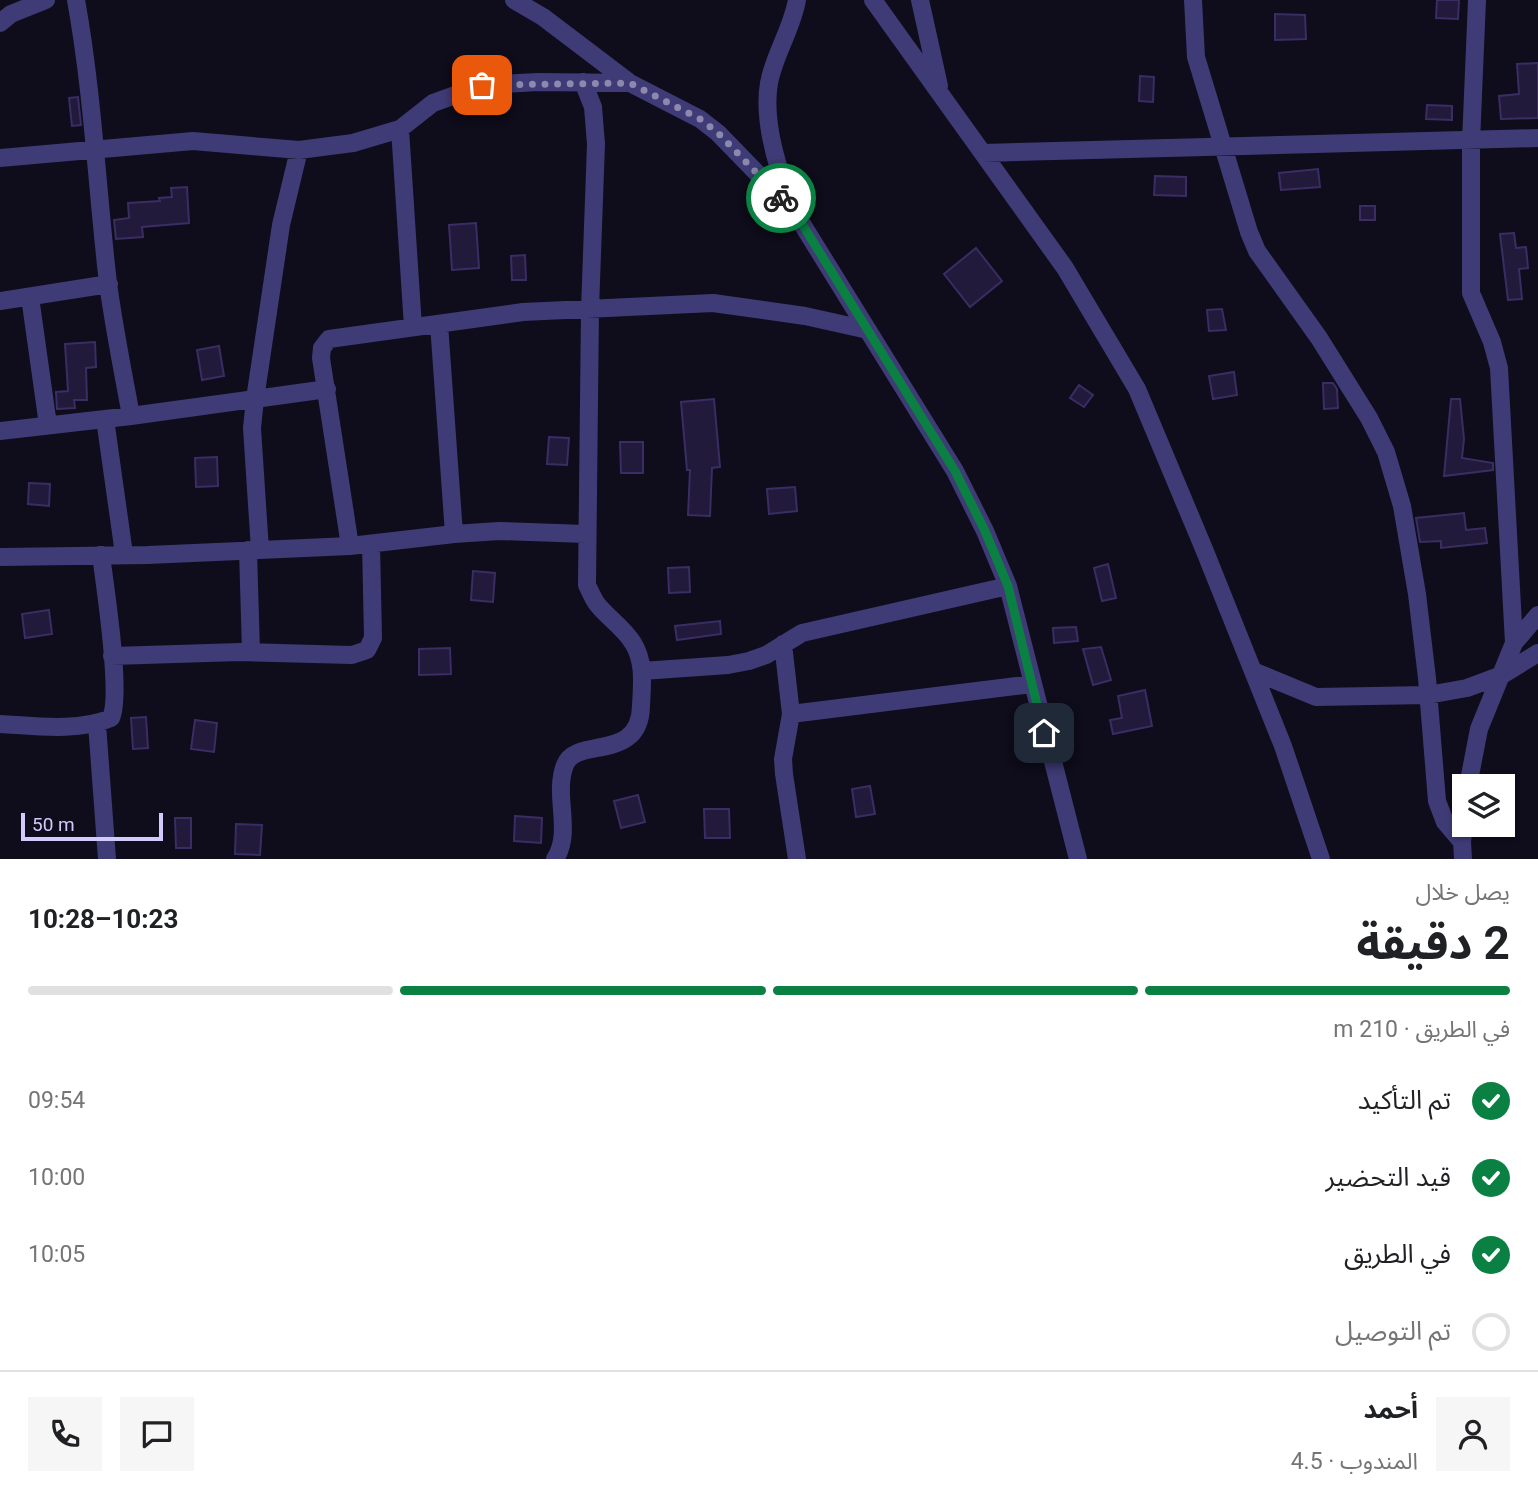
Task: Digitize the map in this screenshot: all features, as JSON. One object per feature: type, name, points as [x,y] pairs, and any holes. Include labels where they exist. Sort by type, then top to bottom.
[{"type":"street","points":[[4,16],[46,0]]},
{"type":"street","points":[[76,0],[96,149],[108,284],[131,416]]},
{"type":"street","points":[[514,0],[543,17],[630,83],[700,119],[718,133],[794,211]]},
{"type":"street","points":[[797,0],[769,84],[769,125],[778,171],[794,211],[955,471],[985,531],[1008,586],[1078,859]]},
{"type":"street","points":[[873,0],[1065,268],[1137,389],[1283,746],[1321,859]]},
{"type":"street","points":[[920,0],[941,93]]},
{"type":"street","points":[[1193,0],[1196,57],[1241,207],[1258,251],[1369,418],[1386,452],[1402,506],[1416,594],[1437,801],[1462,850]]},
{"type":"street","points":[[1477,0],[1471,142],[1471,293],[1492,342],[1499,368],[1514,643]]},
{"type":"street","points":[[555,859],[562,847],[562,777],[565,763],[575,753],[612,746],[633,734],[641,718],[642,671],[633,643],[597,604],[587,585],[590,309],[596,144],[593,107],[583,82]]},
{"type":"street","points":[[0,158],[193,141],[299,150],[353,143],[400,129],[433,103],[482,85],[630,83]]},
{"type":"street","points":[[400,129],[413,327]]},
{"type":"street","points":[[983,153],[1471,142],[1538,138]]},
{"type":"street","points":[[251,652],[254,550],[252,428],[281,225],[299,150]]},
{"type":"street","points":[[0,300],[108,284]]},
{"type":"street","points":[[30,297],[48,425]]},
{"type":"street","points":[[350,546],[321,358],[322,348],[329,339],[523,312],[713,303],[805,316],[869,330]]},
{"type":"street","points":[[439,324],[454,534]]},
{"type":"street","points":[[0,431],[327,389]]},
{"type":"street","points":[[106,419],[124,554]]},
{"type":"street","points":[[0,557],[350,546],[499,531],[586,534]]},
{"type":"street","points":[[112,656],[251,652],[352,655],[367,650],[373,638],[372,544]]},
{"type":"street","points":[[0,724],[97,724],[111,718],[114,710],[112,656],[101,555]]},
{"type":"street","points":[[642,671],[728,665],[766,655],[802,633],[1008,586]]},
{"type":"street","points":[[1470,774],[1479,729],[1514,643],[1538,615]]},
{"type":"street","points":[[783,644],[791,714],[783,759],[797,859]]},
{"type":"street","points":[[1253,671],[1316,697],[1428,695],[1466,688],[1502,675],[1538,653]]},
{"type":"street","points":[[791,714],[1032,684]]},
{"type":"street","points":[[97,724],[107,859]]},
{"type":"building","points":[[1437,0],[1459,0],[1458,19],[1436,18]]},
{"type":"building","points":[[1275,14],[1305,15],[1306,39],[1275,40]]},
{"type":"building","points":[[1538,63],[1538,118],[1501,119],[1499,96],[1519,94],[1517,64]]},
{"type":"building","points":[[1140,76],[1154,77],[1153,102],[1139,101]]},
{"type":"building","points":[[78,97],[81,125],[72,126],[69,98]]},
{"type":"building","points":[[1427,105],[1452,106],[1452,120],[1426,119]]},
{"type":"building","points":[[1318,169],[1320,187],[1281,190],[1279,173]]},
{"type":"building","points":[[1155,176],[1186,177],[1186,196],[1154,195]]},
{"type":"building","points":[[187,187],[189,223],[142,227],[143,237],[116,239],[114,220],[129,218],[128,203],[160,201],[159,198],[172,197],[171,188]]},
{"type":"building","points":[[1360,206],[1375,206],[1375,220],[1360,220]]},
{"type":"building","points":[[476,223],[479,268],[452,270],[449,225]]},
{"type":"building","points":[[1514,233],[1516,248],[1526,247],[1528,268],[1519,269],[1522,299],[1508,300],[1500,234]]},
{"type":"building","points":[[976,248],[1002,281],[970,307],[944,274]]},
{"type":"building","points":[[525,255],[526,280],[512,280],[511,256]]},
{"type":"building","points":[[1222,309],[1226,330],[1209,331],[1207,310]]},
{"type":"building","points":[[95,342],[96,367],[86,368],[87,400],[74,400],[75,408],[57,409],[56,392],[68,391],[65,344]]},
{"type":"building","points":[[219,346],[224,376],[202,380],[197,350]]},
{"type":"building","points":[[1234,372],[1237,395],[1213,399],[1209,376]]},
{"type":"building","points":[[1323,383],[1333,383],[1337,389],[1338,408],[1324,409]]},
{"type":"building","points":[[1079,385],[1093,395],[1084,407],[1070,398]]},
{"type":"building","points":[[714,399],[720,467],[712,468],[710,516],[688,515],[690,470],[687,470],[681,402]]},
{"type":"building","points":[[1451,399],[1460,399],[1464,439],[1462,458],[1493,463],[1493,470],[1444,476]]},
{"type":"building","points":[[549,437],[569,438],[567,465],[547,464]]},
{"type":"building","points":[[620,442],[643,442],[643,473],[621,473]]},
{"type":"building","points":[[217,457],[218,486],[196,487],[195,458]]},
{"type":"building","points":[[29,483],[50,484],[49,506],[28,504]]},
{"type":"building","points":[[795,487],[797,511],[769,514],[767,489]]},
{"type":"building","points":[[1464,513],[1466,530],[1485,528],[1487,543],[1441,548],[1441,541],[1420,542],[1416,518]]},
{"type":"building","points":[[1108,564],[1116,598],[1102,601],[1094,568]]},
{"type":"building","points":[[689,567],[690,592],[669,593],[668,568]]},
{"type":"building","points":[[473,571],[495,573],[493,602],[471,600]]},
{"type":"building","points":[[49,610],[52,634],[25,638],[22,614]]},
{"type":"building","points":[[720,621],[721,634],[677,640],[675,626]]},
{"type":"building","points":[[1076,627],[1078,641],[1054,643],[1053,628]]},
{"type":"building","points":[[1101,647],[1111,680],[1093,685],[1083,649]]},
{"type":"building","points":[[450,648],[451,674],[419,675],[419,649]]},
{"type":"building","points":[[1145,690],[1152,726],[1113,734],[1110,720],[1122,718],[1118,696]]},
{"type":"building","points":[[146,717],[148,748],[133,749],[131,718]]},
{"type":"building","points":[[195,720],[217,723],[214,752],[191,749]]},
{"type":"building","points":[[870,786],[875,814],[856,817],[852,789]]},
{"type":"building","points":[[638,795],[645,822],[621,828],[614,801]]},
{"type":"building","points":[[704,809],[729,809],[730,838],[705,838]]},
{"type":"building","points":[[515,816],[542,818],[541,843],[514,841]]},
{"type":"building","points":[[175,818],[191,818],[191,848],[176,848]]},
{"type":"building","points":[[236,824],[262,825],[260,855],[235,854]]},
{"type":"way so far","points":[[482,85],[538,82],[630,83],[700,119],[718,133],[781,198]]},
{"type":"route","points":[[781,198],[794,211],[869,330],[955,471],[985,531],[1008,586],[1044,733]]}]
